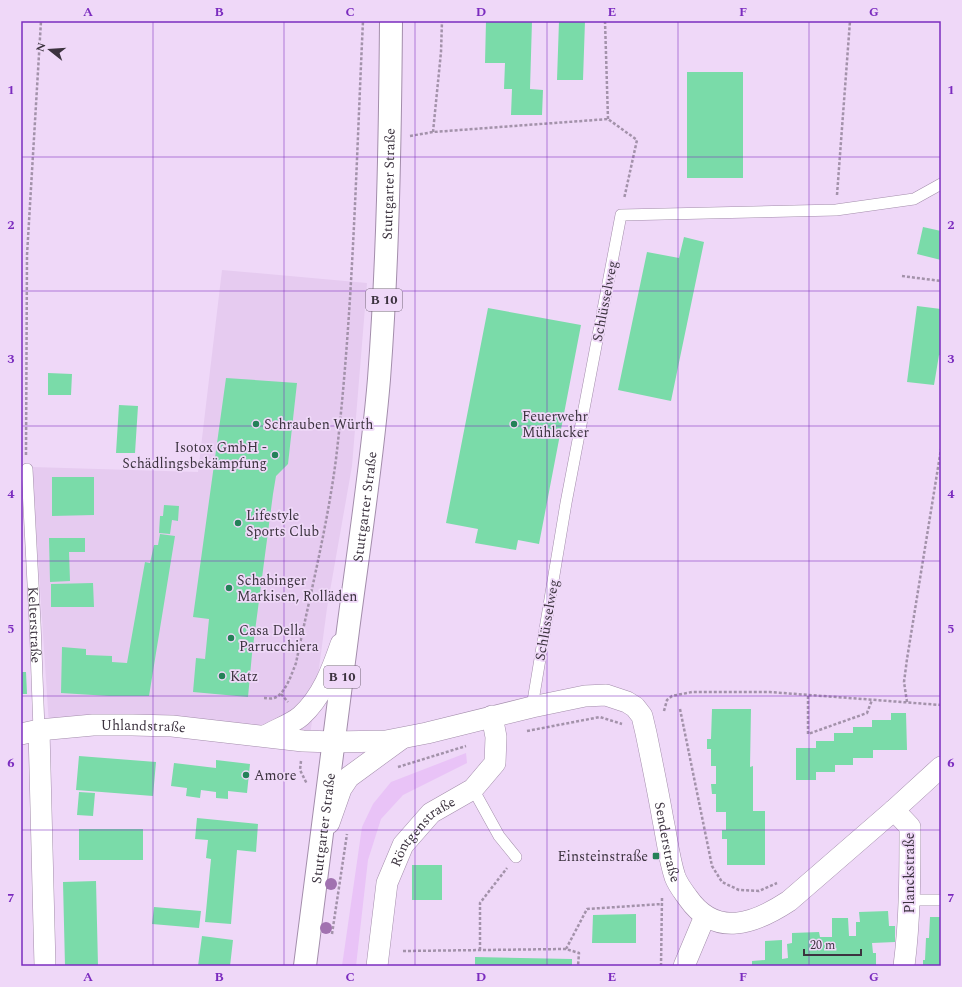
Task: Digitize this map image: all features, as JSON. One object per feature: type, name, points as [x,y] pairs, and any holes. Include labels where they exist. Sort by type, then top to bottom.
[{"type":"main road","name":"Stuttgarter Straße","points":[[305,966],[372,448],[379,381],[390,140],[391,21]]},
{"type":"street","points":[[265,736],[300,717],[318,697],[332,669],[351,613]]},
{"type":"street","name":"Senderstraße","points":[[334,742],[386,741],[401,739],[492,716],[585,696],[606,695],[627,702],[635,707],[642,716],[675,877],[681,889],[694,907],[705,916],[718,922],[732,924],[745,923],[758,919],[774,911],[804,889],[941,767]]},
{"type":"street","name":"Röntgenstraße","points":[[377,966],[386,883],[403,845],[431,813],[473,789],[495,763],[496,737],[492,716]]},
{"type":"street","name":"Uhlandstraße","points":[[30,732],[93,725],[172,726],[304,741],[334,742]]},
{"type":"street","name":"Kelterstraße","points":[[30,732],[45,966]]},
{"type":"street","name":"Senderstraße","points":[[320,847],[341,790],[349,777],[401,739]]},
{"type":"street","name":"Planckstraße","points":[[894,810],[910,827],[910,900],[904,966]]},
{"type":"street","points":[[684,966],[705,916]]},
{"type":"lane","points":[[621,215],[836,210],[914,199],[941,184]]},
{"type":"lane","name":"Schlüsselweg","points":[[532,707],[566,503],[621,215]]},
{"type":"lane","name":"Kelterstraße","points":[[26,469],[35,622],[30,732]]},
{"type":"lane","points":[[473,789],[499,836],[516,857]]},
{"type":"lane","points":[[910,900],[941,900]]},
{"type":"path","points":[[26,469],[26,255],[40,21]]},
{"type":"path","points":[[264,698],[274,698],[281,694],[296,663],[322,541],[336,460],[346,360],[363,21]]},
{"type":"path","points":[[442,21],[441,52],[433,132],[608,120],[637,140],[621,215]]},
{"type":"path","points":[[605,21],[608,120]]},
{"type":"path","points":[[836,210],[850,21]]},
{"type":"path","points":[[902,276],[941,281]]},
{"type":"path","points":[[907,702],[904,682],[907,659],[941,449]]},
{"type":"path","points":[[664,710],[667,700],[672,696],[692,692],[770,692],[941,705]]},
{"type":"path","points":[[808,696],[808,734],[867,714],[872,700]]},
{"type":"path","points":[[680,710],[712,866],[722,882],[739,890],[759,891],[778,882]]},
{"type":"path","points":[[480,950],[480,903],[516,857]]},
{"type":"path","points":[[661,966],[662,884],[675,877]]},
{"type":"path","points":[[566,948],[587,909],[662,904]]},
{"type":"path","points":[[403,951],[566,948],[579,953],[578,966]]},
{"type":"shaded area","points":[[222,270],[367,283],[352,466],[327,608],[310,736],[49,725],[32,467],[198,472]]},
{"type":"shaded area","points":[[466,753],[467,763],[403,795],[381,819],[368,860],[356,966],[342,966],[362,827],[373,804],[391,782]]},
{"type":"building","points":[[486,21],[532,21],[530,89],[543,90],[542,115],[511,115],[512,89],[504,89],[505,63],[485,63]]},
{"type":"building","points":[[559,21],[585,21],[583,80],[557,80]]},
{"type":"building","points":[[687,72],[743,72],[743,178],[687,178]]},
{"type":"building","points":[[923,227],[941,231],[941,260],[917,254]]},
{"type":"building","points":[[684,237],[704,242],[671,401],[618,390],[647,252],[679,258]]},
{"type":"building","points":[[917,306],[941,309],[941,356],[939,355],[934,385],[907,382]]},
{"type":"building","name":"Feuerwehr Mühlacker","points":[[488,308],[581,325],[539,544],[518,540],[516,550],[475,543],[478,529],[446,523]]},
{"type":"building","points":[[48,373],[72,374],[71,395],[48,395]]},
{"type":"building","points":[[226,378],[297,383],[288,464],[276,476],[273,494],[252,654],[248,697],[193,692],[196,658],[205,659],[209,619],[193,617]]},
{"type":"building","points":[[119,405],[138,406],[135,453],[116,453]]},
{"type":"building","points":[[52,477],[94,477],[94,515],[52,516]]},
{"type":"building","points":[[164,505],[179,506],[178,521],[172,520],[170,534],[159,533],[160,516],[163,516]]},
{"type":"building","points":[[160,534],[175,536],[149,696],[109,696],[61,693],[62,647],[86,649],[86,655],[112,656],[112,662],[127,663],[145,562],[150,563],[154,545],[158,545]]},
{"type":"building","points":[[49,538],[85,538],[85,552],[69,552],[70,581],[50,582]]},
{"type":"building","points":[[93,583],[94,607],[51,607],[51,584]]},
{"type":"building","points":[[21,672],[26,672],[27,694],[21,694]]},
{"type":"building","points":[[712,709],[751,709],[750,767],[753,766],[753,811],[765,811],[765,865],[727,865],[727,839],[722,839],[722,830],[726,830],[726,812],[716,812],[716,794],[712,794],[711,784],[716,784],[716,766],[711,766],[711,749],[707,749],[707,739],[711,739]]},
{"type":"building","points":[[891,713],[906,713],[907,750],[873,750],[873,758],[853,758],[853,765],[835,765],[835,772],[816,772],[816,780],[796,780],[796,748],[816,748],[816,741],[834,741],[834,733],[853,733],[853,727],[872,727],[872,720],[891,720]]},
{"type":"building","points":[[79,756],[156,762],[153,796],[76,790]]},
{"type":"building","points":[[216,760],[250,764],[247,793],[228,791],[228,799],[216,798],[216,792],[201,790],[200,798],[186,796],[187,788],[171,786],[174,763],[216,768]]},
{"type":"building","points":[[79,792],[95,793],[93,816],[77,815]]},
{"type":"building","points":[[197,818],[258,824],[256,852],[237,850],[231,924],[205,922],[211,859],[206,858],[208,840],[195,839]]},
{"type":"building","points":[[79,829],[143,829],[143,860],[79,860]]},
{"type":"building","points":[[412,865],[442,865],[442,900],[412,900]]},
{"type":"building","points":[[96,881],[98,966],[65,966],[63,882]]},
{"type":"building","points":[[154,907],[201,911],[199,928],[152,924]]},
{"type":"building","points":[[888,911],[889,926],[895,926],[895,942],[872,943],[873,953],[876,953],[876,966],[752,966],[752,961],[765,960],[765,941],[782,940],[782,959],[788,958],[787,944],[792,943],[792,933],[819,932],[820,937],[832,937],[832,918],[848,918],[849,936],[856,936],[856,922],[860,922],[859,912]]},
{"type":"building","points":[[636,914],[636,943],[592,943],[593,915]]},
{"type":"building","points":[[930,917],[941,917],[941,966],[923,966],[923,960],[925,960],[926,938],[929,938]]},
{"type":"building","points":[[202,936],[233,940],[230,966],[198,966]]},
{"type":"building","points":[[475,957],[572,959],[572,966],[475,966]]},
{"type":"place","name":"Schrauben Würth","points":[[256,424]]},
{"type":"place","name":"Feuerwehr Mühlacker","points":[[514,424]]},
{"type":"place","name":"Isotox GmbH - Schädlingsbekämpfung","points":[[275,455]]},
{"type":"place","name":"Lifestyle Sports Club","points":[[238,523]]},
{"type":"place","name":"Schabinger Markisen, Rolläden","points":[[229,588]]},
{"type":"place","name":"Casa Della Parrucchiera","points":[[231,638]]},
{"type":"place","name":"Katz","points":[[222,676]]},
{"type":"place","name":"Amore","points":[[246,775]]},
{"type":"place","name":"Einsteinstraße","points":[[656,856]]}]
